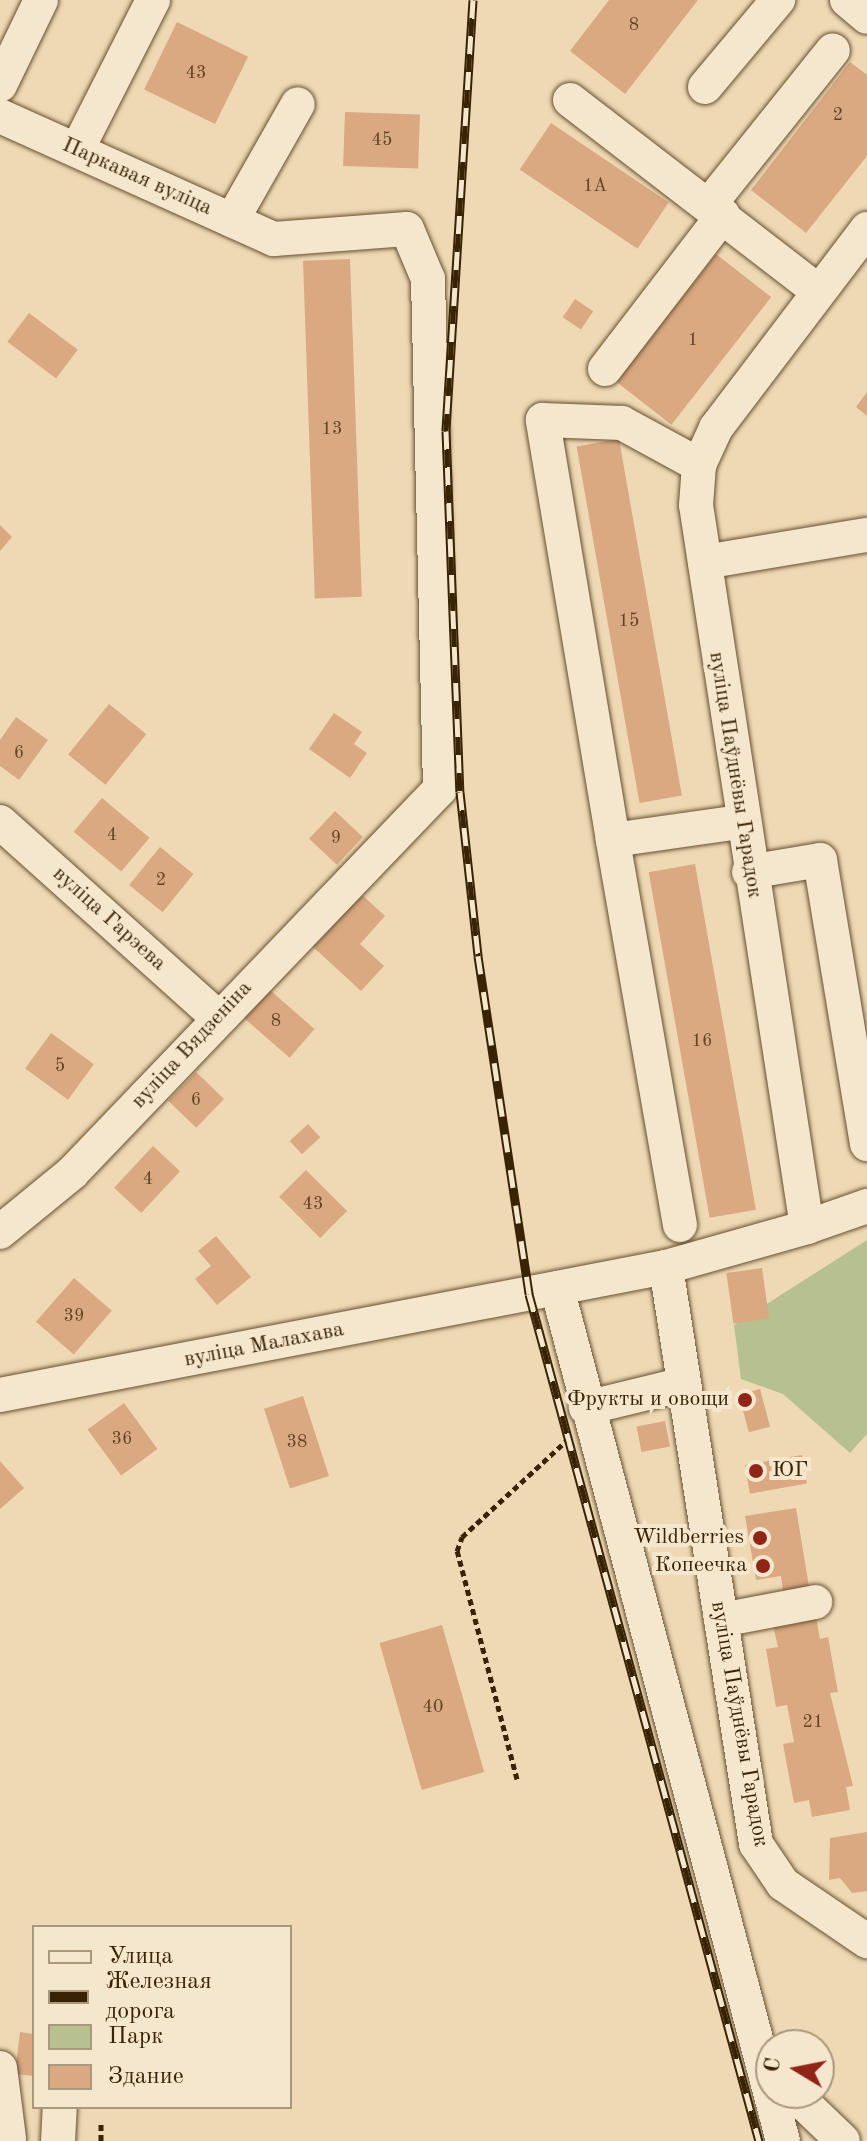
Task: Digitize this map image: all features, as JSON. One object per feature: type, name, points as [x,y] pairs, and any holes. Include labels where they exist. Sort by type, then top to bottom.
[{"type":"street","points":[[4,64],[41,0]]},
{"type":"street","points":[[77,150],[153,0]]},
{"type":"street","points":[[705,87],[778,0]]},
{"type":"street","points":[[847,0],[867,17]]},
{"type":"street","points":[[605,369],[833,50]]},
{"type":"street","points":[[570,100],[817,290]]},
{"type":"street","points":[[232,220],[298,104]]},
{"type":"street","name":"Паркавая вуліца","points":[[0,116],[274,239]]},
{"type":"street","name":"вуліца Вядзеніна","points":[[0,1232],[72,1173],[217,1017],[440,789],[428,279],[407,229],[274,239]]},
{"type":"street","name":"вуліца Паўднёвы Гарадок","points":[[807,1227],[739,822],[705,562],[699,465],[716,428],[817,290],[867,229]]},
{"type":"street","points":[[680,1225],[543,420],[622,423],[699,465]]},
{"type":"street","points":[[705,562],[867,535]]},
{"type":"street","name":"вуліца Гарэева","points":[[0,822],[217,1017]]},
{"type":"street","points":[[613,840],[739,822]]},
{"type":"street","points":[[749,872],[820,860],[867,1144]]},
{"type":"street","points":[[757,2029],[590,1421],[543,1291],[666,1267],[807,1227],[867,1206]]},
{"type":"street","name":"вуліца Паўднёвы Гарадок","points":[[666,1267],[756,1844],[783,1884],[867,1941]]},
{"type":"street","name":"вуліца Малахава","points":[[0,1395],[543,1291]]},
{"type":"street","points":[[590,1421],[684,1384]]},
{"type":"street","points":[[721,1620],[815,1602]]},
{"type":"street","points":[[0,2068],[14,2139]]},
{"type":"street","points":[[58,2141],[60,2109]]},
{"type":"street","points":[[776,2109],[783,2141]]},
{"type":"street","points":[[810,2109],[843,2141]]},
{"type":"path","points":[[517,1779],[457,1551],[462,1537],[549,1450],[590,1421]]},
{"type":"path","points":[[101,2123],[101,2141]]},
{"type":"green space","points":[[867,1240],[867,1434],[850,1453],[783,1394],[741,1379],[734,1325]]},
{"type":"building","points":[[609,0],[698,0],[625,94],[570,51]]},
{"type":"building","points":[[177,22],[248,57],[215,124],[144,89]]},
{"type":"building","points":[[850,62],[867,75],[867,156],[806,233],[751,190]]},
{"type":"building","points":[[345,112],[420,115],[418,169],[343,166]]},
{"type":"building","points":[[551,123],[669,202],[637,249],[520,169]]},
{"type":"building","points":[[716,254],[771,297],[671,425],[616,382]]},
{"type":"building","points":[[350,259],[362,597],[315,598],[303,261]]},
{"type":"building","points":[[575,299],[593,311],[581,330],[563,317]]},
{"type":"building","points":[[29,313],[78,350],[56,378],[7,342]]},
{"type":"building","points":[[867,392],[867,416],[856,407]]},
{"type":"building","points":[[619,439],[682,796],[640,803],[577,446]]},
{"type":"building","points":[[0,525],[12,537],[0,551]]},
{"type":"building","points":[[109,704],[146,734],[105,785],[68,755]]},
{"type":"building","points":[[334,713],[362,732],[354,744],[367,753],[350,778],[309,749]]},
{"type":"building","points":[[16,717],[48,740],[19,780],[0,766],[0,740]]},
{"type":"building","points":[[102,798],[149,838],[121,872],[74,832]]},
{"type":"building","points":[[335,811],[363,837],[337,865],[309,839]]},
{"type":"building","points":[[160,847],[193,874],[163,912],[129,885]]},
{"type":"building","points":[[695,864],[756,1210],[710,1218],[649,872]]},
{"type":"building","points":[[360,893],[385,916],[360,944],[384,966],[361,991],[311,945]]},
{"type":"building","points":[[264,985],[315,1029],[290,1058],[239,1014]]},
{"type":"building","points":[[51,1033],[94,1064],[68,1100],[25,1069]]},
{"type":"building","points":[[196,1072],[224,1099],[196,1128],[168,1101]]},
{"type":"building","points":[[308,1124],[320,1137],[302,1154],[290,1141]]},
{"type":"building","points":[[153,1146],[180,1171],[141,1213],[114,1188]]},
{"type":"building","points":[[306,1170],[347,1211],[320,1238],[279,1197]]},
{"type":"building","points":[[216,1236],[251,1277],[217,1305],[195,1279],[211,1266],[198,1251]]},
{"type":"building","points":[[762,1268],[769,1319],[733,1324],[726,1273]]},
{"type":"building","points":[[74,1278],[112,1311],[74,1355],[36,1322]]},
{"type":"building","points":[[760,1389],[770,1427],[749,1432],[739,1395]]},
{"type":"building","points":[[303,1396],[329,1476],[290,1489],[264,1409]]},
{"type":"building","points":[[124,1403],[158,1449],[121,1476],[88,1429]]},
{"type":"building","points":[[665,1421],[670,1447],[641,1452],[637,1427]]},
{"type":"building","points":[[802,1455],[807,1484],[750,1494],[745,1465]]},
{"type":"building","points":[[0,1461],[24,1488],[0,1509]]},
{"type":"building","points":[[796,1508],[811,1599],[785,1603],[781,1576],[756,1580],[745,1516]]},
{"type":"building","points":[[816,1617],[820,1639],[828,1637],[838,1692],[830,1693],[853,1786],[846,1787],[850,1810],[812,1817],[809,1800],[794,1803],[783,1744],[794,1742],[787,1705],[776,1707],[766,1649],[778,1647],[773,1625]]},
{"type":"building","points":[[442,1625],[484,1772],[422,1790],[380,1643]]},
{"type":"building","points":[[867,1832],[867,1891],[852,1893],[840,1878],[829,1880],[830,1838]]},
{"type":"building","points":[[20,2032],[32,2034],[32,2076],[15,2074]]},
{"type":"railway","points":[[473,0],[446,431],[460,792],[478,956],[529,1294],[759,2141]]},
{"type":"place","name":"Фрукты и овощи","points":[[745,1400]]},
{"type":"place","name":"ЮГ","points":[[756,1471]]},
{"type":"place","name":"Wildberries","points":[[760,1538]]},
{"type":"place","name":"Копеечка","points":[[763,1566]]}]
